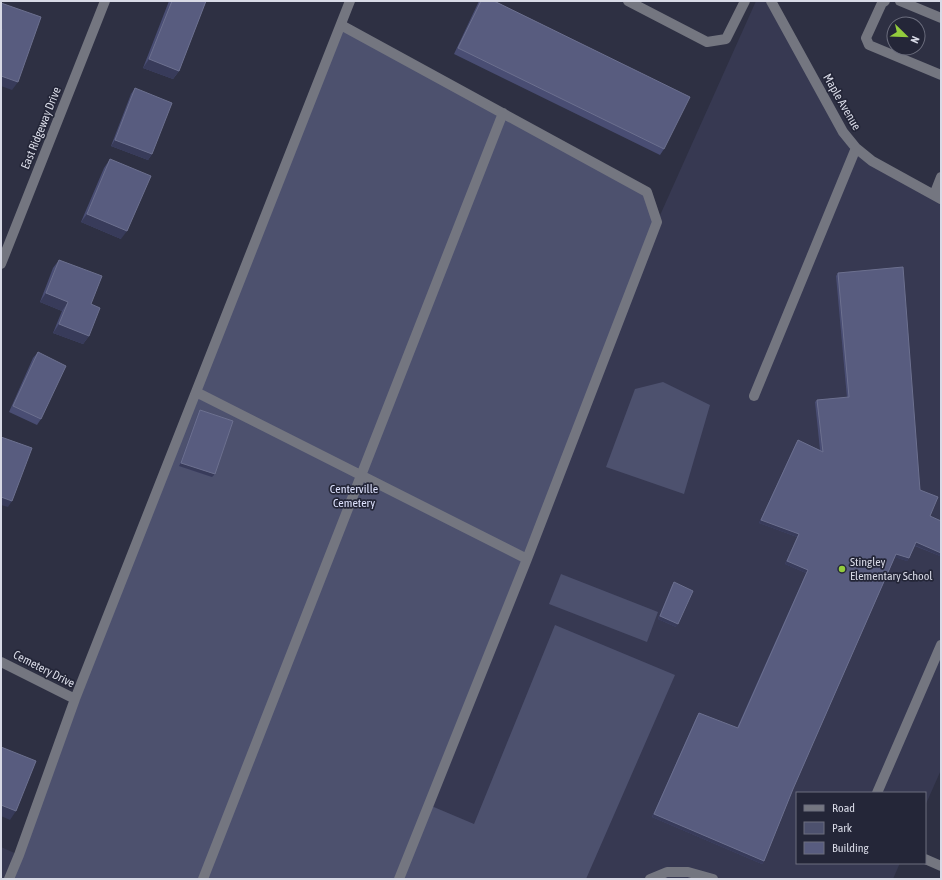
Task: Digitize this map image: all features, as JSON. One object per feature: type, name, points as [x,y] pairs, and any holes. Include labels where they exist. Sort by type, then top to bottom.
[{"type":"street","name":"East Ridgeway Drive","points":[[1,264],[105,1]]},
{"type":"street","points":[[9,879],[75,699],[350,1]]},
{"type":"street","points":[[628,1],[706,42],[726,39],[745,1]]},
{"type":"street","points":[[885,1],[882,3],[866,38],[869,45],[941,75]]},
{"type":"street","points":[[900,1],[941,18]]},
{"type":"street","name":"Maple Avenue","points":[[776,3],[843,132],[856,148],[872,162],[937,197]]},
{"type":"street","points":[[340,25],[647,192],[657,222],[527,559],[399,879]]},
{"type":"street","points":[[203,879],[503,113]]},
{"type":"street","points":[[754,396],[856,148]]},
{"type":"street","points":[[937,197],[941,177]]},
{"type":"street","points":[[196,392],[527,559]]},
{"type":"street","points":[[877,792],[941,645]]},
{"type":"street","name":"Cemetery Drive","points":[[1,662],[75,699]]},
{"type":"street","points":[[926,859],[941,866]]},
{"type":"street","points":[[650,879],[667,872],[688,872],[713,879]]},
{"type":"shaded area","points":[[756,1],[771,1],[856,148],[941,199],[941,770],[926,804],[926,792],[796,792],[796,864],[900,864],[893,879],[397,879],[657,222]]},
{"type":"shaded area","points":[[1,847],[19,855],[9,879],[1,879]]},
{"type":"green space","name":"Centerville Cemetery","points":[[341,25],[647,192],[657,222],[429,805],[474,824],[555,625],[675,675],[586,879],[9,879]]},
{"type":"green space","points":[[663,382],[710,405],[684,494],[606,467],[635,389]]},
{"type":"green space","points":[[561,574],[658,612],[647,642],[549,604]]},
{"type":"building","points":[[172,1],[206,1],[179,71],[149,59]]},
{"type":"building","points":[[481,1],[494,1],[690,97],[664,149],[458,48]]},
{"type":"building","points":[[1,3],[41,17],[18,82],[1,76]]},
{"type":"building","points":[[135,88],[172,103],[152,154],[115,140]]},
{"type":"building","points":[[110,159],[151,176],[127,231],[87,214]]},
{"type":"building","points":[[59,260],[102,276],[91,304],[100,308],[89,336],[59,324],[68,302],[46,293]]},
{"type":"building","name":"Stingley Elementary School","points":[[903,267],[920,490],[938,497],[930,516],[941,521],[941,553],[916,542],[909,558],[896,554],[793,789],[764,861],[654,814],[699,713],[738,728],[808,570],[787,561],[799,534],[761,520],[798,440],[823,452],[817,400],[849,397],[838,273]]},
{"type":"building","points":[[38,352],[66,366],[41,419],[13,406]]},
{"type":"building","points":[[200,410],[233,421],[215,474],[181,463]]},
{"type":"building","points":[[1,437],[32,448],[12,501],[1,497]]},
{"type":"building","points":[[674,582],[693,591],[678,624],[660,616]]},
{"type":"building","points":[[1,747],[36,761],[16,811],[1,805]]},
{"type":"place","name":"Stingley Elementary School","points":[[842,569]]}]
